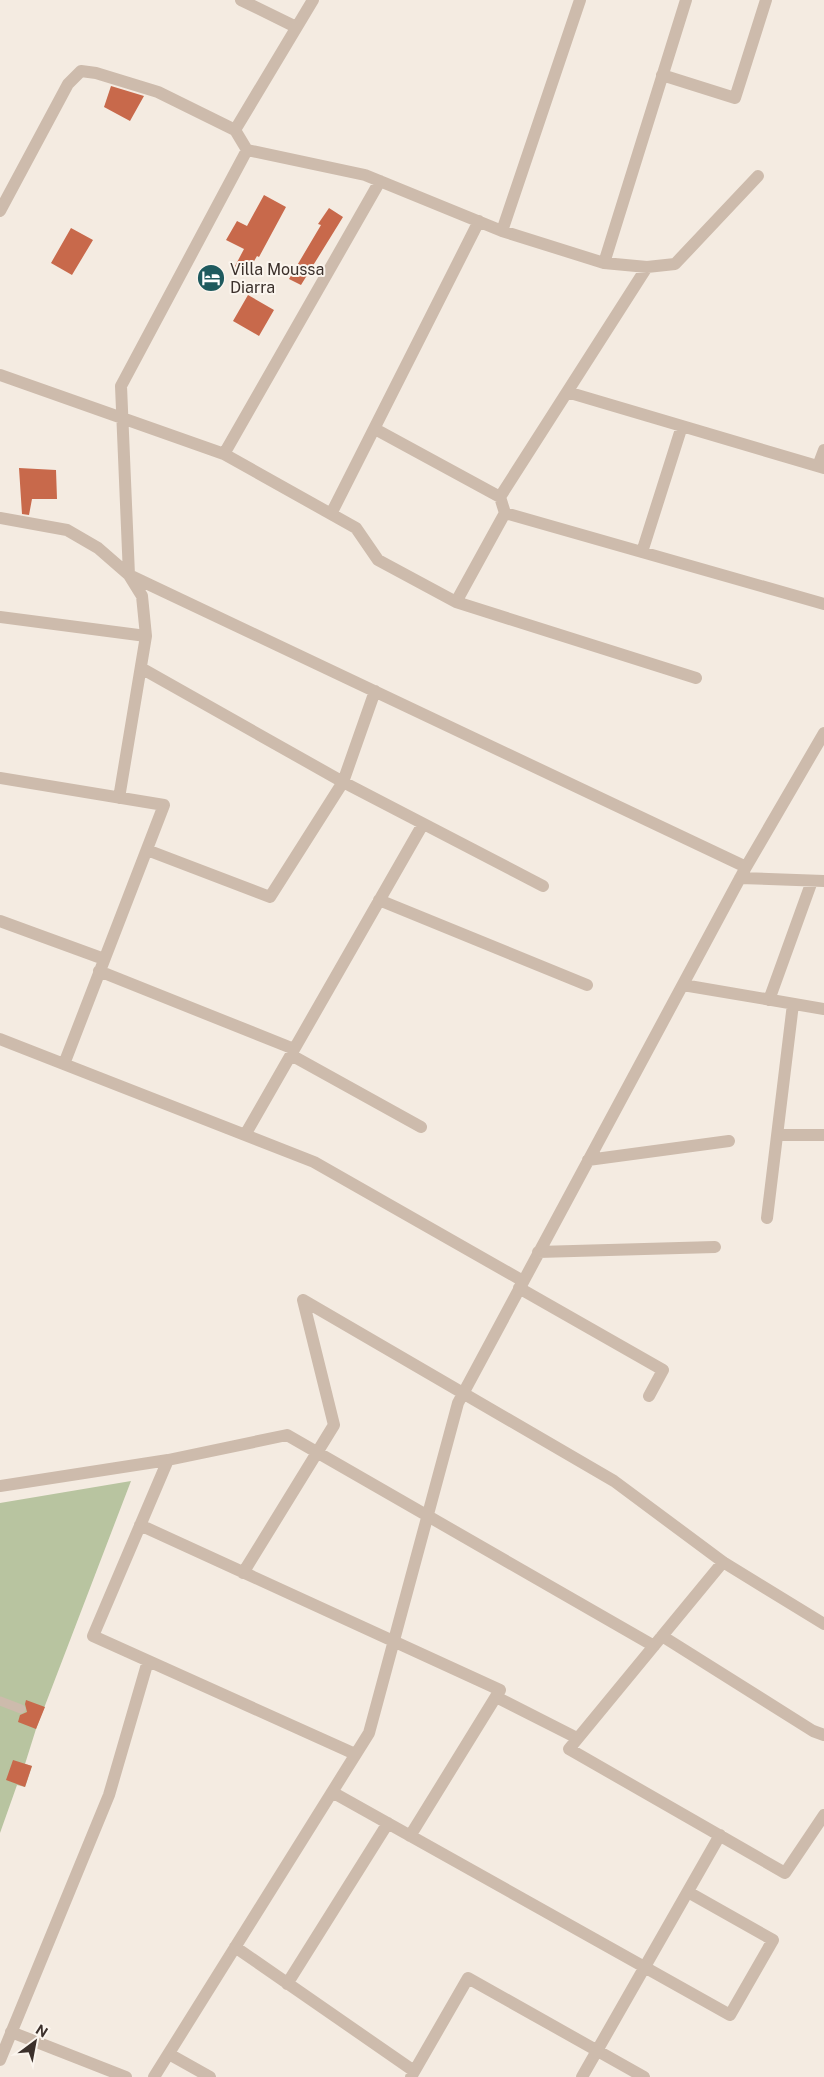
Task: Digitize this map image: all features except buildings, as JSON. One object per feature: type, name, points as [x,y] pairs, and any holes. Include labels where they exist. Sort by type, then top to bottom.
[{"type":"street","points":[[241,0],[296,27]]},
{"type":"street","points":[[235,130],[313,0]]},
{"type":"street","points":[[502,231],[580,0]]},
{"type":"street","points":[[604,263],[686,0]]},
{"type":"street","points":[[662,75],[734,98],[766,0]]},
{"type":"street","points":[[0,212],[68,84],[81,71],[96,73],[158,92],[235,130],[247,150],[365,175],[502,231],[604,263],[647,267],[675,264],[758,176]]},
{"type":"street","points":[[119,798],[146,636],[142,596],[129,575],[121,386],[247,150]]},
{"type":"street","points":[[224,454],[380,181]]},
{"type":"street","points":[[331,514],[479,221]]},
{"type":"street","points":[[500,496],[647,267]]},
{"type":"street","points":[[0,375],[224,454],[356,528],[378,560],[456,602],[696,678]]},
{"type":"street","points":[[567,392],[821,467],[824,450]]},
{"type":"street","points":[[642,552],[682,426]]},
{"type":"street","points":[[374,429],[500,496],[505,513],[456,602]]},
{"type":"street","points":[[505,513],[824,604]]},
{"type":"street","points":[[0,518],[67,530],[98,548],[129,575],[375,691],[743,872],[818,881],[769,1000]]},
{"type":"street","points":[[0,616],[146,636]]},
{"type":"street","points":[[141,668],[343,782],[543,886]]},
{"type":"street","points":[[147,850],[270,897],[343,782],[375,691]]},
{"type":"street","points":[[154,2077],[369,1733],[458,1403],[743,872],[824,733]]},
{"type":"street","points":[[0,778],[164,806],[64,1064]]},
{"type":"street","points":[[245,1135],[423,824]]},
{"type":"street","points":[[379,900],[586,985]]},
{"type":"street","points":[[0,921],[104,959]]},
{"type":"street","points":[[99,971],[292,1052],[421,1127]]},
{"type":"street","points":[[683,984],[824,1009]]},
{"type":"street","points":[[768,1218],[793,1004]]},
{"type":"street","points":[[0,1039],[314,1162],[663,1370],[649,1396]]},
{"type":"street","points":[[778,1135],[824,1135]]},
{"type":"street","points":[[588,1160],[729,1141]]},
{"type":"street","points":[[538,1252],[715,1246]]},
{"type":"street","points":[[244,1572],[334,1425],[302,1300],[614,1481],[723,1562],[824,1624]]},
{"type":"street","points":[[0,1486],[168,1460],[288,1435],[427,1515],[658,1641],[813,1731],[824,1735]]},
{"type":"street","points":[[168,1460],[93,1636],[356,1754]]},
{"type":"street","points":[[140,1525],[500,1690],[410,1836]]},
{"type":"street","points":[[723,1562],[569,1749],[786,1873],[824,1815]]},
{"type":"street","points":[[0,2060],[108,1795],[148,1661]]},
{"type":"street","points":[[496,1697],[578,1738]]},
{"type":"street","points":[[332,1792],[730,2015],[773,1940],[688,1892]]},
{"type":"street","points":[[288,1984],[388,1823]]},
{"type":"street","points":[[582,2077],[720,1835]]},
{"type":"street","points":[[235,1947],[412,2074],[468,1978],[644,2077]]},
{"type":"street","points":[[11,2032],[126,2077]]},
{"type":"street","points":[[169,2054],[210,2077]]},
{"type":"lane","points":[[0,1701],[21,1709]]},
{"type":"green space","points":[[131,1481],[36,1729],[25,1764],[32,1766],[25,1787],[17,1785],[0,1833],[0,1503]]},
{"type":"place","name":"Villa Moussa Diarra","points":[[211,278]]}]
